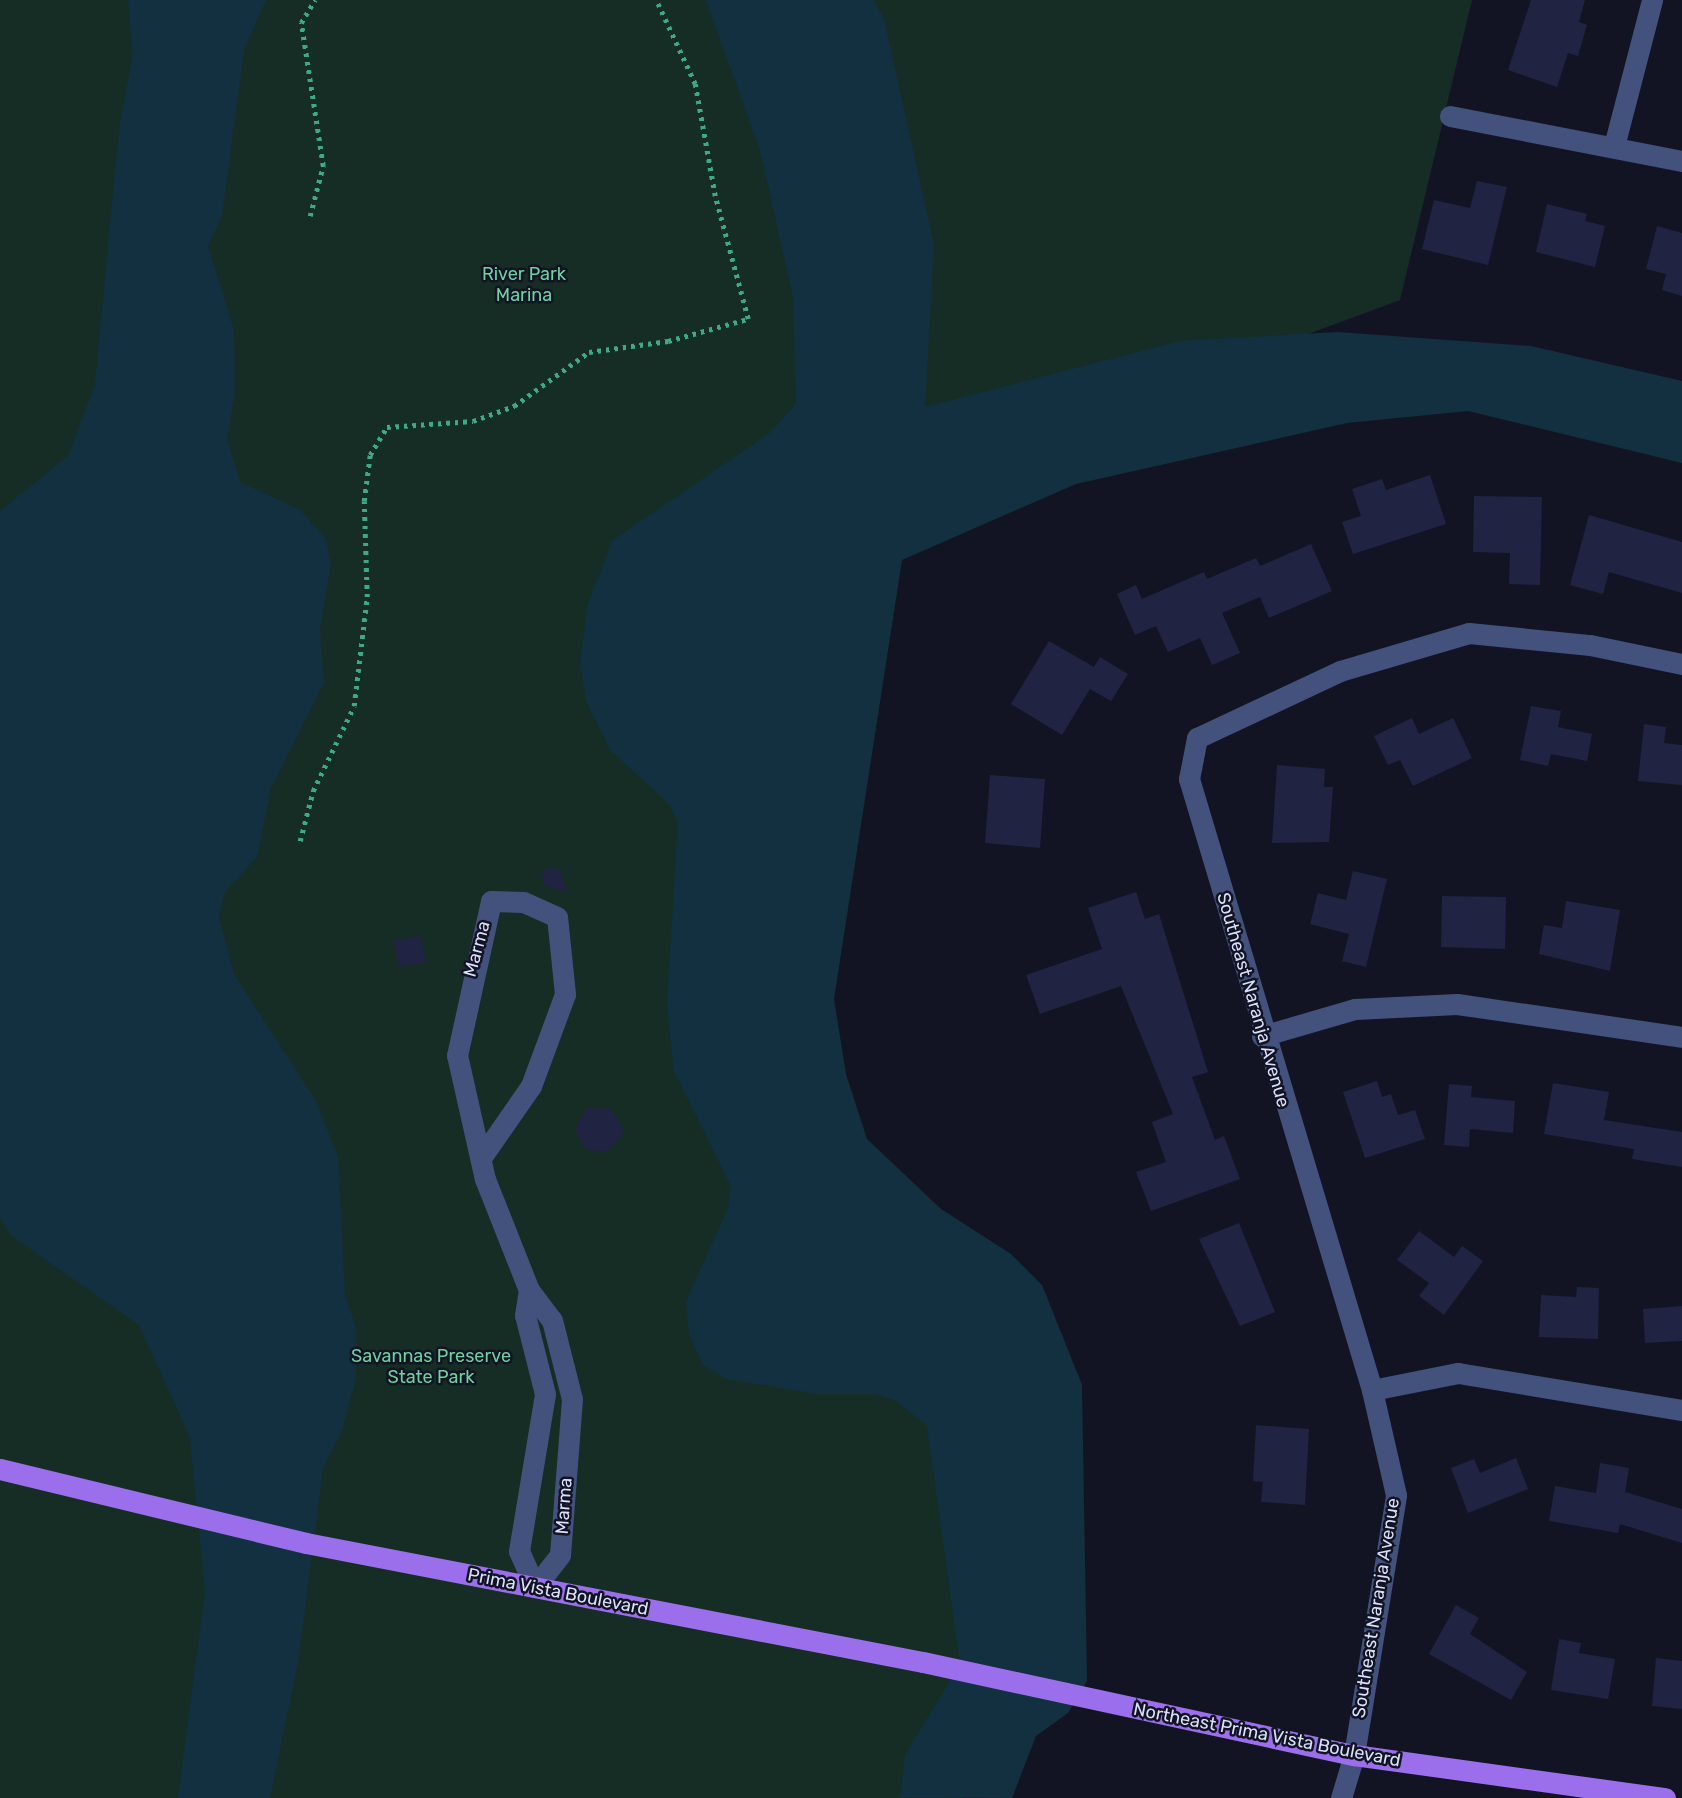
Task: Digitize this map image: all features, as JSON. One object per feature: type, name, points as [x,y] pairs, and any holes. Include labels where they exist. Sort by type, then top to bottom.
[{"type":"main road","name":"Prima Vista Boulevard","points":[[0,1469],[306,1543],[923,1662],[1118,1706]]},
{"type":"main road","name":"Northeast Prima Vista Boulevard","points":[[1118,1706],[1354,1755],[1665,1798]]},
{"type":"street","points":[[1614,146],[1652,0]]},
{"type":"street","points":[[1450,116],[1682,161]]},
{"type":"street","name":"Southeast Naranja Avenue","points":[[1341,1798],[1354,1755],[1396,1495],[1373,1390],[1262,1036],[1189,779],[1197,738],[1340,671],[1469,633],[1590,645],[1682,664]]},
{"type":"street","name":"Marma","points":[[483,1155],[531,1086],[565,994],[557,917],[523,902],[491,901],[467,990],[457,1055],[483,1155],[485,1179],[529,1290],[552,1320],[572,1399],[560,1555],[535,1587],[519,1551],[545,1394],[524,1315],[529,1290]]},
{"type":"street","points":[[1262,1036],[1355,1009],[1457,1004],[1682,1037]]},
{"type":"street","points":[[1373,1390],[1458,1373],[1682,1410]]},
{"type":"street","points":[[533,1465],[567,1468]]},
{"type":"path","points":[[310,216],[323,166],[301,23],[315,0]]},
{"type":"path","points":[[300,841],[313,791],[354,706],[367,597],[364,501],[370,455],[387,427],[473,421],[514,406],[589,352],[668,341],[748,319],[715,196],[695,84],[656,0]]},
{"type":"green space","name":"Savannas Preserve State Park","points":[[0,0],[1472,0],[1400,300],[800,523],[746,1014],[980,1331],[963,1798],[0,1798]]},
{"type":"water","points":[[128,0],[266,0],[244,50],[222,216],[208,246],[234,330],[235,393],[227,438],[240,482],[300,510],[326,539],[331,564],[320,629],[324,683],[271,789],[257,857],[225,892],[219,918],[234,974],[316,1101],[338,1157],[345,1294],[355,1325],[356,1378],[342,1431],[323,1468],[298,1663],[270,1798],[178,1798],[205,1592],[190,1437],[139,1325],[13,1237],[0,1218],[0,511],[68,456],[95,385],[119,130],[133,53]]},
{"type":"water","points":[[706,0],[874,0],[884,19],[934,245],[925,407],[1180,341],[1338,332],[1531,346],[1682,381],[1682,463],[1468,411],[1347,423],[1076,484],[902,560],[834,999],[846,1074],[867,1139],[941,1209],[1011,1254],[1042,1285],[1082,1385],[1087,1681],[1068,1713],[1036,1736],[1012,1798],[900,1797],[905,1755],[960,1664],[927,1426],[895,1400],[875,1394],[817,1394],[727,1379],[703,1365],[689,1334],[686,1301],[728,1208],[731,1186],[674,1071],[667,1004],[678,822],[669,804],[611,751],[586,701],[580,662],[588,603],[613,540],[770,433],[796,404],[793,296],[760,150]]},
{"type":"building","points":[[1531,0],[1585,0],[1579,22],[1587,25],[1578,56],[1568,53],[1557,87],[1508,70]]},
{"type":"building","points":[[1477,181],[1507,187],[1488,265],[1422,249],[1434,200],[1470,208]]},
{"type":"building","points":[[1547,204],[1587,214],[1585,221],[1605,226],[1595,267],[1536,252]]},
{"type":"building","points":[[1657,226],[1682,233],[1682,296],[1662,290],[1666,274],[1646,269]]},
{"type":"building","points":[[1430,475],[1446,524],[1353,554],[1342,522],[1361,516],[1352,489],[1382,479],[1386,490]]},
{"type":"building","points":[[1474,496],[1542,497],[1540,585],[1509,584],[1510,553],[1473,552]]},
{"type":"building","points":[[1589,515],[1682,542],[1682,593],[1609,572],[1603,594],[1570,585]]},
{"type":"building","points":[[1311,544],[1332,591],[1269,618],[1260,597],[1222,613],[1240,653],[1212,665],[1200,638],[1168,652],[1156,626],[1135,635],[1117,594],[1136,585],[1142,599],[1204,572],[1207,579],[1256,558],[1260,566]]},
{"type":"building","points":[[1049,641],[1094,667],[1100,657],[1128,674],[1111,701],[1090,689],[1062,735],[1011,704]]},
{"type":"building","points":[[1531,706],[1561,711],[1558,727],[1592,734],[1587,761],[1551,754],[1548,766],[1520,760]]},
{"type":"building","points":[[1412,718],[1419,734],[1453,718],[1472,758],[1413,786],[1400,760],[1388,765],[1374,736]]},
{"type":"building","points":[[1644,724],[1666,727],[1664,743],[1682,745],[1682,785],[1638,781]]},
{"type":"building","points":[[1277,765],[1325,769],[1324,787],[1333,787],[1329,842],[1272,843]]},
{"type":"building","points":[[990,775],[1045,779],[1040,848],[985,843]]},
{"type":"building","points":[[550,867],[560,870],[567,893],[544,884],[542,874]]},
{"type":"building","points":[[1353,871],[1387,879],[1366,967],[1342,961],[1349,934],[1310,924],[1318,893],[1346,900]]},
{"type":"building","points":[[1136,892],[1145,919],[1159,914],[1208,1072],[1192,1077],[1215,1140],[1224,1136],[1240,1179],[1151,1211],[1136,1172],[1166,1162],[1152,1122],[1173,1114],[1121,986],[1040,1014],[1026,975],[1102,949],[1088,908]]},
{"type":"building","points":[[1442,896],[1506,897],[1505,949],[1441,947]]},
{"type":"building","points":[[1566,901],[1620,910],[1610,971],[1539,954],[1544,925],[1562,928]]},
{"type":"building","points":[[421,936],[426,962],[399,967],[393,941]]},
{"type":"building","points":[[1377,1081],[1382,1097],[1391,1094],[1398,1115],[1415,1110],[1425,1139],[1365,1158],[1343,1092]]},
{"type":"building","points":[[1553,1083],[1609,1092],[1604,1120],[1682,1132],[1682,1167],[1632,1159],[1634,1149],[1544,1134]]},
{"type":"building","points":[[1449,1084],[1472,1086],[1471,1097],[1515,1101],[1513,1133],[1470,1129],[1469,1147],[1444,1145]]},
{"type":"building","points":[[587,1108],[611,1109],[625,1132],[606,1152],[585,1149],[575,1129]]},
{"type":"building","points":[[1239,1223],[1275,1312],[1240,1326],[1199,1239]]},
{"type":"building","points":[[1419,1231],[1454,1257],[1462,1246],[1483,1261],[1444,1315],[1419,1296],[1429,1283],[1397,1260]]},
{"type":"building","points":[[1577,1287],[1599,1288],[1598,1339],[1539,1337],[1541,1295],[1576,1297]]},
{"type":"building","points":[[1682,1306],[1682,1341],[1645,1343],[1643,1309]]},
{"type":"building","points":[[1256,1425],[1309,1429],[1305,1505],[1261,1502],[1263,1482],[1253,1481]]},
{"type":"building","points":[[1516,1458],[1528,1489],[1468,1513],[1451,1468],[1474,1459],[1480,1473]]},
{"type":"building","points":[[1600,1463],[1629,1468],[1625,1492],[1682,1509],[1682,1543],[1620,1524],[1618,1533],[1549,1521],[1555,1486],[1596,1493]]},
{"type":"building","points":[[1456,1605],[1479,1618],[1470,1634],[1527,1672],[1511,1700],[1429,1654]]},
{"type":"building","points":[[1559,1639],[1581,1643],[1579,1653],[1615,1659],[1608,1699],[1551,1690]]},
{"type":"building","points":[[1656,1658],[1682,1661],[1682,1709],[1652,1706]]},
{"type":"park label","name":"River Park Marina","points":[[524,285]]}]
